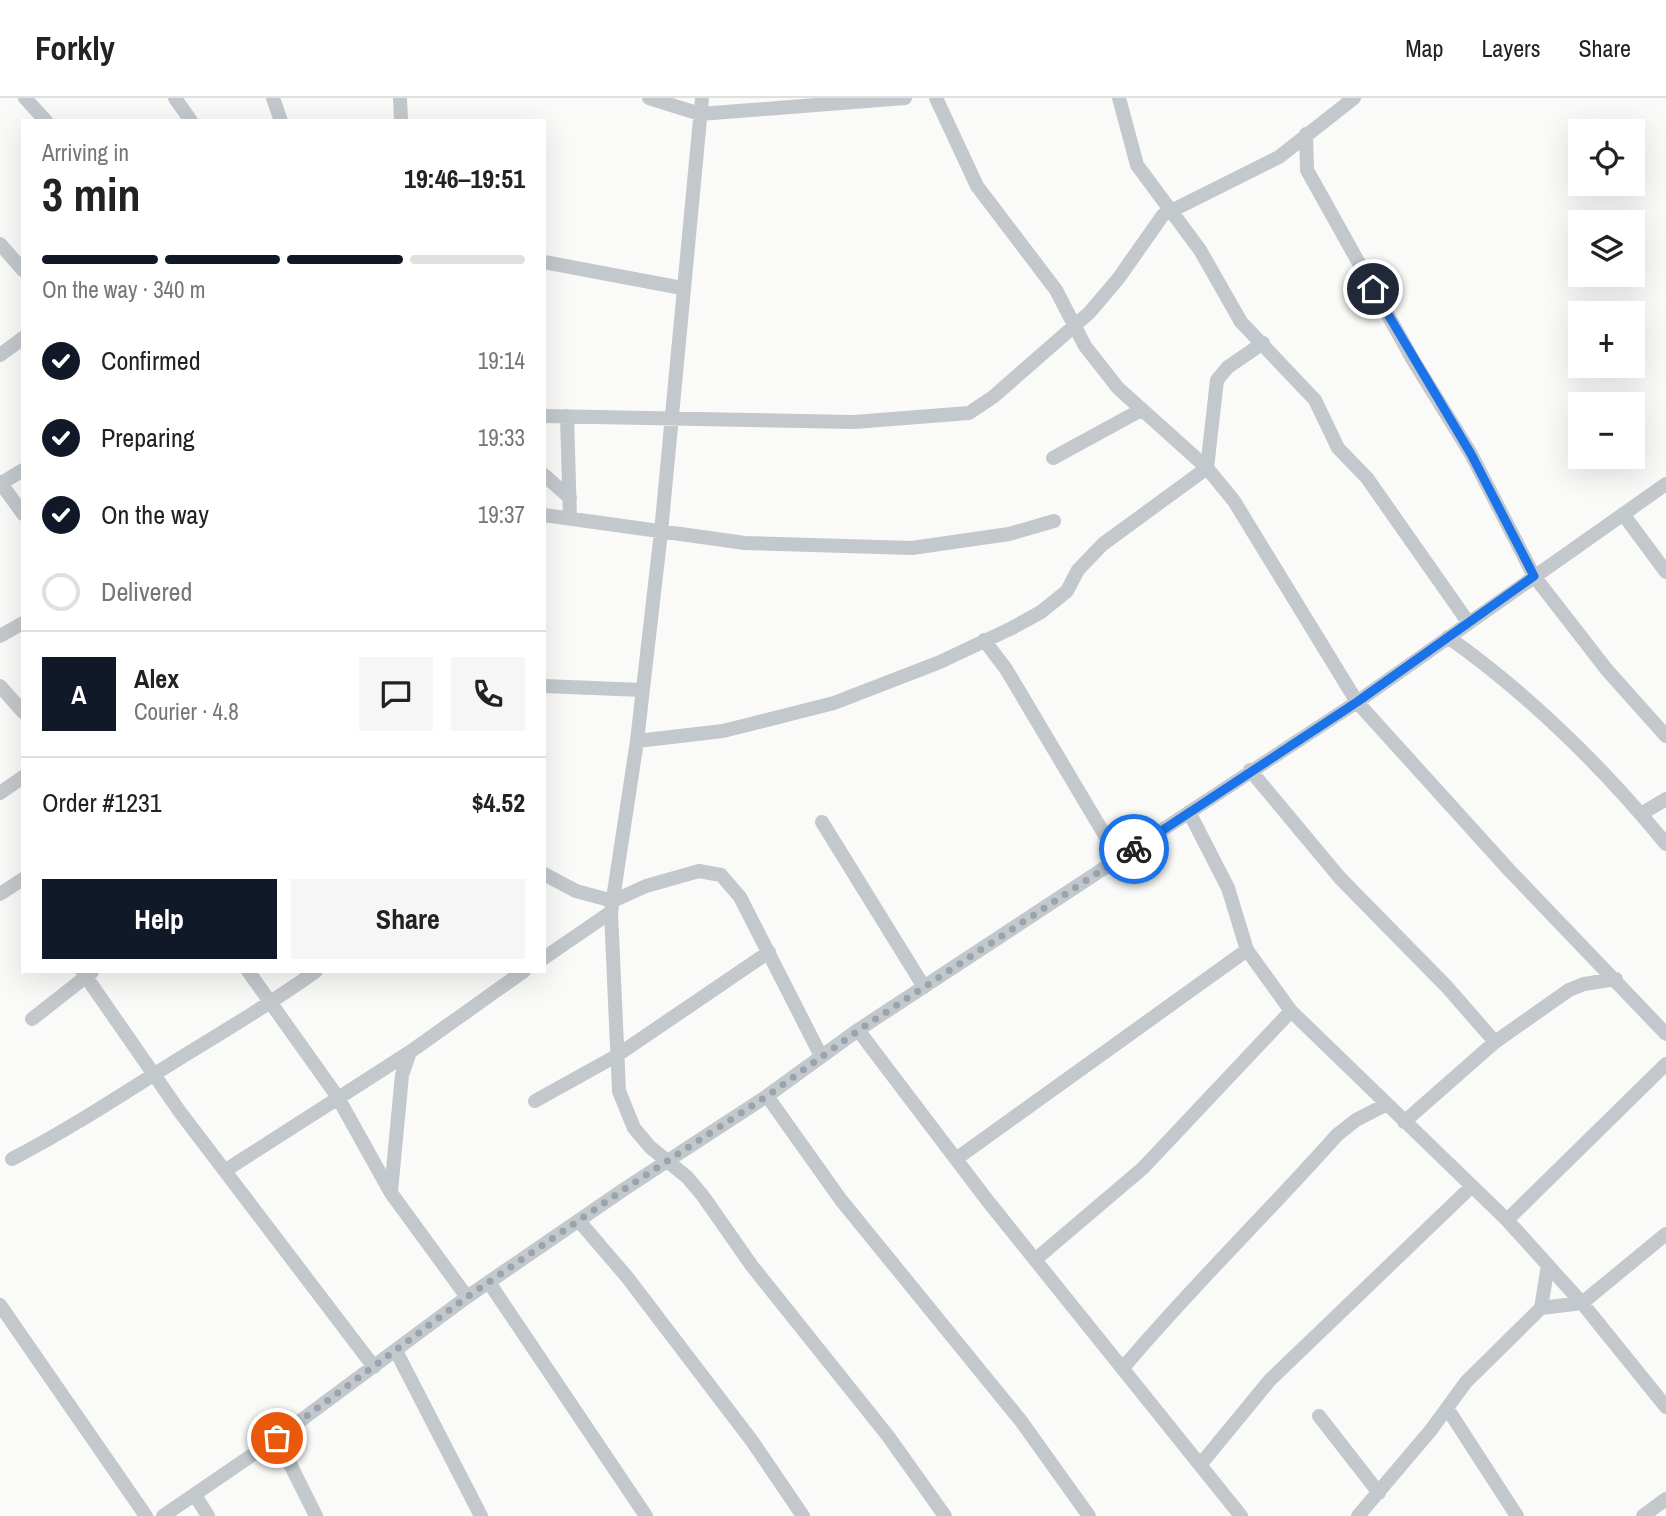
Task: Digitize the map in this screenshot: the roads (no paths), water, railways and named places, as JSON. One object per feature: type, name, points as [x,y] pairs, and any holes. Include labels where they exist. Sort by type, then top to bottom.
[{"type":"street","points":[[25,98],[44,119]]},
{"type":"street","points":[[175,98],[190,119]]},
{"type":"street","points":[[273,98],[280,119]]},
{"type":"street","points":[[400,98],[401,119]]},
{"type":"street","points":[[649,98],[700,114],[905,98]]},
{"type":"street","points":[[702,98],[661,532],[637,741],[612,907],[619,1091],[634,1128],[667,1162],[687,1177],[703,1196],[752,1266],[888,1436],[945,1516]]},
{"type":"street","points":[[936,98],[977,186],[1056,290],[1074,328],[1100,366],[1141,410],[1207,468],[1234,501],[1357,702],[1510,871],[1666,1034]]},
{"type":"street","points":[[1119,98],[1137,166],[1171,208],[1215,272],[1241,321],[1315,400],[1338,448],[1367,478],[1468,622]]},
{"type":"street","points":[[546,416],[854,422],[969,413],[993,397],[1074,328],[1118,279],[1158,219],[1171,208],[1212,192],[1279,157],[1354,98]]},
{"type":"street","points":[[1306,134],[1307,170],[1471,454],[1534,576],[1607,670],[1666,736]]},
{"type":"street","points":[[1279,157],[1307,170]]},
{"type":"street","points":[[0,244],[21,268]]},
{"type":"street","points":[[546,262],[682,288]]},
{"type":"street","points":[[0,355],[21,339]]},
{"type":"street","points":[[637,741],[723,731],[834,703],[940,662],[1041,612],[1068,591],[1078,570],[1104,544],[1207,468],[1217,380],[1228,368],[1263,343]]},
{"type":"street","points":[[1053,458],[1141,410]]},
{"type":"street","points":[[567,416],[570,516]]},
{"type":"street","points":[[21,471],[0,483],[21,511]]},
{"type":"street","points":[[546,477],[570,498]]},
{"type":"street","points":[[163,1516],[277,1438],[467,1297],[767,1096],[859,1030],[1357,702],[1666,484]]},
{"type":"street","points":[[1623,514],[1666,572]]},
{"type":"street","points":[[546,515],[570,516],[745,543],[912,548],[1009,534],[1054,522]]},
{"type":"street","points":[[0,636],[21,624]]},
{"type":"street","points":[[1448,637],[1499,673],[1559,726],[1641,814],[1666,845]]},
{"type":"street","points":[[984,640],[1006,669],[1119,859]]},
{"type":"street","points":[[0,686],[21,710]]},
{"type":"street","points":[[546,686],[642,690]]},
{"type":"street","points":[[1250,770],[1340,877],[1447,987],[1494,1042]]},
{"type":"street","points":[[0,793],[21,778]]},
{"type":"street","points":[[1641,814],[1666,799]]},
{"type":"street","points":[[1189,812],[1228,888],[1247,950],[1291,1011],[1385,1105],[1507,1220],[1582,1303],[1666,1407]]},
{"type":"street","points":[[822,822],[924,987]]},
{"type":"street","points":[[546,956],[612,907],[646,886],[699,871],[721,875],[740,897],[821,1056]]},
{"type":"street","points":[[546,875],[612,907]]},
{"type":"street","points":[[0,894],[21,884]]},
{"type":"street","points":[[956,1159],[1247,950]]},
{"type":"street","points":[[535,1101],[616,1055],[769,952]]},
{"type":"street","points":[[32,1019],[87,973],[154,1077],[374,1367]]},
{"type":"street","points":[[249,973],[337,1096],[391,1192],[467,1297]]},
{"type":"street","points":[[12,1159],[64,1133],[270,1004],[313,973]]},
{"type":"street","points":[[226,1170],[337,1096],[410,1052],[521,973]]},
{"type":"street","points":[[1404,1122],[1494,1042],[1569,990],[1584,984],[1616,979]]},
{"type":"street","points":[[1036,1259],[1143,1168],[1291,1011]]},
{"type":"street","points":[[859,1030],[956,1159],[1241,1516]]},
{"type":"street","points":[[391,1192],[402,1075],[410,1052]]},
{"type":"street","points":[[1507,1220],[1666,1064]]},
{"type":"street","points":[[767,1096],[841,1200],[1021,1421],[1089,1516]]},
{"type":"street","points":[[1123,1368],[1200,1279],[1232,1250],[1337,1135],[1356,1120],[1385,1105]]},
{"type":"street","points":[[1200,1465],[1279,1370],[1471,1187]]},
{"type":"street","points":[[579,1222],[627,1277],[752,1441],[803,1516]]},
{"type":"street","points":[[1541,1308],[1582,1303],[1666,1234]]},
{"type":"street","points":[[1358,1516],[1466,1382],[1541,1308],[1548,1265]]},
{"type":"street","points":[[490,1284],[646,1516]]},
{"type":"street","points":[[0,1305],[146,1516]]},
{"type":"street","points":[[396,1351],[481,1516]]},
{"type":"street","points":[[1447,1408],[1517,1516]]},
{"type":"street","points":[[1319,1416],[1379,1493]]},
{"type":"street","points":[[277,1438],[316,1516]]},
{"type":"street","points":[[195,1495],[208,1516]]},
{"type":"street","points":[[1643,1516],[1666,1499]]}]
